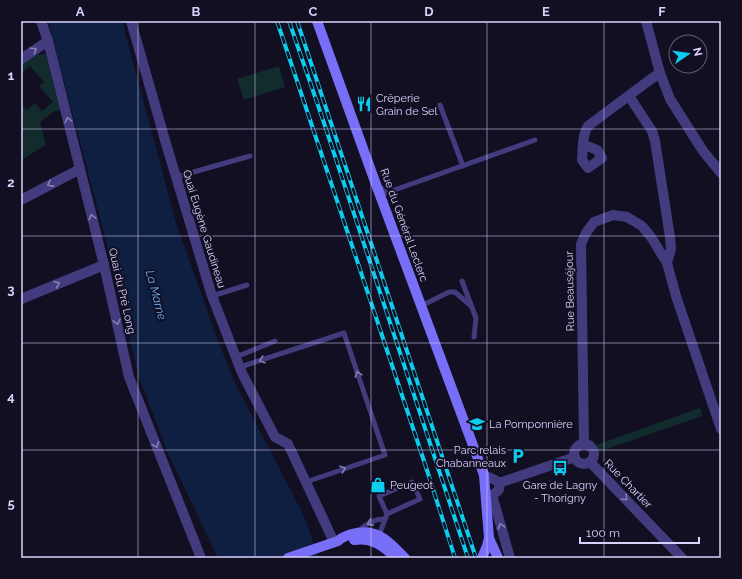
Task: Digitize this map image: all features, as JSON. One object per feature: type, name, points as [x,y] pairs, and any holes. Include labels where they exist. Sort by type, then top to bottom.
[{"type":"main road","name":"Rue du Général Leclerc","points":[[317,21],[469,437],[475,459],[488,484],[483,551],[498,558]]},
{"type":"main road","points":[[336,542],[342,537],[366,532],[378,539],[396,558]]},
{"type":"main road","points":[[288,558],[336,542],[365,539],[387,541],[405,558]]},
{"type":"street","name":"Quai du Pré Long","points":[[41,21],[48,40],[104,265],[129,377],[201,558]]},
{"type":"street","name":"Quai Eugène Gaudineau","points":[[131,21],[212,296],[240,367],[274,437],[288,444],[306,482]]},
{"type":"street","points":[[646,21],[660,74],[670,99],[703,151],[720,170]]},
{"type":"street","points":[[21,59],[48,40]]},
{"type":"street","points":[[584,144],[585,130],[588,126],[651,79],[660,74]]},
{"type":"street","points":[[629,96],[652,131],[655,141],[671,249],[667,263]]},
{"type":"street","points":[[21,200],[80,169]]},
{"type":"street","name":"Rue Beauséjour","points":[[584,443],[581,244],[586,233],[594,222],[613,215],[627,217],[642,226],[651,236],[667,263],[676,296],[721,429]]},
{"type":"street","points":[[21,299],[104,265]]},
{"type":"street","points":[[584,443],[591,446],[594,450],[594,456],[587,464],[579,463],[575,457],[574,451],[578,445],[584,443]]},
{"type":"street","points":[[510,558],[488,484],[575,457]]},
{"type":"street","name":"Rue Chartier","points":[[590,462],[682,558]]},
{"type":"street","points":[[306,482],[336,542]]},
{"type":"lane","points":[[440,105],[464,166]]},
{"type":"lane","points":[[374,179],[386,193],[535,140]]},
{"type":"lane","points":[[176,177],[250,156]]},
{"type":"lane","points":[[462,281],[476,318],[474,336]]},
{"type":"lane","points":[[212,296],[247,285]]},
{"type":"lane","points":[[421,306],[449,292],[455,292],[472,306]]},
{"type":"lane","points":[[240,367],[344,333],[385,455],[306,482]]},
{"type":"lane","points":[[236,357],[275,341]]},
{"type":"lane","points":[[357,533],[365,524],[386,517],[420,499],[412,482],[378,496],[386,517],[378,539]]},
{"type":"green space","points":[[46,54],[60,110],[53,112],[40,122],[46,145],[21,160],[21,108],[23,106],[27,110],[35,103],[42,111],[53,102],[39,86],[44,82],[30,66],[21,73],[21,64],[34,55]]},
{"type":"green space","points":[[279,66],[285,87],[244,100],[237,79]]},
{"type":"green space","points":[[700,408],[702,416],[598,452],[596,445]]},
{"type":"water","name":"La Marne","points":[[48,21],[122,21],[176,223],[218,341],[237,387],[304,516],[319,558],[218,558],[167,451],[139,377],[104,233]]},
{"type":"railway","points":[[277,21],[455,558]]},
{"type":"railway","points":[[289,21],[468,558]]},
{"type":"railway","points":[[297,21],[476,558]]},
{"type":"place","name":"Crêperie Grain de Sel","points":[[364,104]]},
{"type":"place","name":"La Pomponnière","points":[[477,424]]},
{"type":"place","name":"Parc relais Chabanneaux","points":[[518,456]]},
{"type":"place","name":"Gare de Lagny - Thorigny","points":[[560,468]]},
{"type":"place","name":"Peugeot","points":[[378,485]]}]
